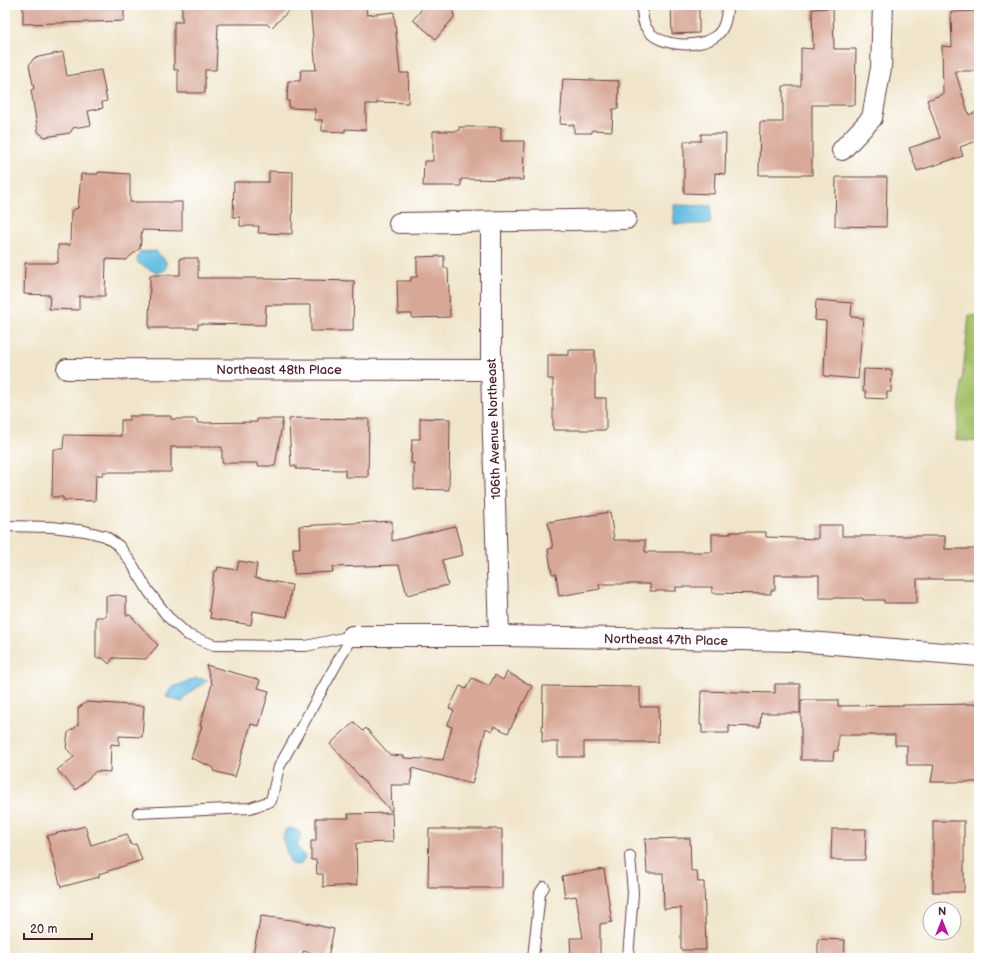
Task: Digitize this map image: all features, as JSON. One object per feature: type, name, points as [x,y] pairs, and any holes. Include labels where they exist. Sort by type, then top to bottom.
[{"type":"street","points":[[842,150],[872,118],[881,68],[883,5]]},
{"type":"street","points":[[399,223],[626,219]]},
{"type":"street","name":"106th Avenue Northeast","points":[[491,222],[491,370],[500,636]]},
{"type":"street","name":"Northeast 48th Place","points":[[67,368],[491,370]]},
{"type":"street","name":"Northeast 47th Place","points":[[352,636],[500,636],[797,641],[979,656]]},
{"type":"lane","points":[[642,5],[642,14],[647,29],[658,39],[677,44],[702,44],[716,36],[724,25],[726,5]]},
{"type":"lane","points":[[5,526],[52,527],[85,531],[105,536],[119,546],[149,592],[168,617],[188,635],[214,645],[306,646],[352,636]]},
{"type":"lane","points":[[138,813],[250,808],[271,801],[279,767],[352,636]]},
{"type":"lane","points":[[628,958],[633,893],[630,856]]},
{"type":"lane","points":[[532,958],[540,893],[544,887]]},
{"type":"green space","points":[[969,315],[979,316],[979,442],[956,440]]},
{"type":"water","points":[[674,205],[711,206],[710,224],[674,224]]},
{"type":"water","points":[[156,251],[166,261],[166,268],[164,271],[157,273],[138,263],[137,259],[140,252]]},
{"type":"water","points":[[196,678],[208,680],[187,695],[182,702],[166,697],[171,688]]},
{"type":"water","points":[[290,828],[299,831],[301,836],[297,846],[305,857],[300,865],[292,864],[290,862],[283,840],[285,830]]},
{"type":"building","points":[[23,5],[124,5],[124,21],[23,24]]},
{"type":"building","points":[[182,5],[295,5],[271,28],[267,24],[218,24],[216,70],[205,70],[205,93],[178,93],[178,70],[174,70],[174,22],[182,22]]},
{"type":"building","points":[[310,5],[366,5],[367,15],[394,12],[400,73],[409,73],[408,103],[377,102],[377,104],[366,104],[366,130],[345,129],[345,132],[322,131],[322,120],[315,120],[315,109],[289,108],[289,101],[287,101],[288,81],[300,81],[301,70],[316,70]]},
{"type":"building","points":[[425,5],[447,5],[453,10],[454,17],[436,39],[413,20]]},
{"type":"building","points":[[671,5],[699,5],[699,33],[672,34]]},
{"type":"building","points":[[833,8],[834,49],[856,49],[855,105],[812,105],[812,175],[759,175],[760,122],[783,122],[783,86],[801,86],[801,48],[813,49],[812,9]]},
{"type":"building","points":[[979,11],[979,71],[955,71],[969,115],[979,111],[979,140],[960,147],[963,156],[917,171],[909,148],[940,138],[927,100],[943,94],[942,46],[952,47],[951,12]]},
{"type":"building","points":[[63,52],[67,76],[101,70],[107,101],[102,102],[103,108],[88,111],[91,125],[73,128],[70,133],[45,137],[38,132],[31,90],[34,89],[29,65],[34,58]]},
{"type":"building","points":[[563,79],[619,81],[618,109],[613,109],[612,131],[592,130],[592,133],[574,133],[574,125],[560,124]]},
{"type":"building","points":[[459,127],[501,127],[501,141],[524,141],[523,180],[461,179],[461,186],[423,186],[424,161],[433,161],[433,131],[459,131]]},
{"type":"building","points":[[701,134],[726,134],[725,174],[715,173],[714,194],[684,193],[684,141],[701,141]]},
{"type":"building","points":[[269,171],[293,172],[292,234],[258,233],[259,226],[240,226],[240,217],[233,217],[234,182],[269,182]]},
{"type":"building","points":[[98,172],[130,174],[130,202],[182,202],[182,231],[142,230],[140,248],[126,260],[106,259],[105,296],[79,296],[79,310],[49,309],[50,295],[24,294],[25,263],[58,263],[58,245],[70,245],[71,211],[78,208],[81,174],[98,174]]},
{"type":"building","points":[[836,177],[887,177],[886,227],[835,226]]},
{"type":"building","points":[[444,256],[444,268],[448,268],[450,317],[412,318],[412,314],[398,314],[397,281],[411,281],[411,277],[417,277],[417,257]]},
{"type":"building","points":[[180,258],[198,258],[198,278],[264,278],[354,281],[353,331],[311,331],[311,305],[266,305],[265,325],[198,324],[198,328],[149,328],[150,275],[180,275]]},
{"type":"building","points":[[816,300],[852,303],[851,317],[863,318],[858,379],[824,376],[826,321],[815,320]]},
{"type":"building","points":[[569,350],[595,350],[595,398],[606,398],[606,430],[553,430],[553,379],[548,379],[548,355],[569,355]]},
{"type":"building","points":[[864,369],[892,370],[891,392],[887,392],[887,399],[866,398],[866,391],[863,391]]},
{"type":"building","points":[[129,416],[171,416],[171,419],[197,419],[197,423],[257,422],[257,419],[283,419],[275,466],[258,466],[258,463],[222,463],[222,447],[171,447],[171,472],[103,472],[103,475],[96,475],[95,501],[63,500],[63,497],[52,497],[53,449],[63,449],[64,435],[121,436],[121,420],[129,420]]},
{"type":"building","points":[[420,418],[450,419],[449,490],[414,489],[414,463],[411,463],[412,439],[420,439]]},
{"type":"building","points":[[289,419],[369,419],[368,477],[345,477],[345,470],[296,469],[296,466],[291,466]]},
{"type":"building","points":[[610,512],[614,540],[645,540],[645,552],[712,552],[712,534],[730,534],[730,532],[766,532],[766,537],[818,539],[818,525],[842,525],[842,536],[945,536],[945,549],[979,549],[979,579],[917,579],[917,603],[884,603],[884,600],[863,600],[863,598],[819,598],[819,575],[775,575],[775,590],[771,590],[771,594],[712,593],[712,587],[676,587],[676,591],[650,591],[650,584],[599,584],[600,589],[559,596],[556,574],[552,574],[548,549],[553,548],[548,522]]},
{"type":"building","points":[[392,521],[392,541],[455,526],[463,555],[442,560],[448,585],[407,595],[399,565],[332,567],[333,572],[294,574],[293,548],[300,548],[299,526]]},
{"type":"building","points":[[239,561],[257,564],[255,578],[292,585],[287,617],[253,611],[251,625],[210,618],[211,612],[209,611],[214,571],[217,571],[218,567],[237,570]]},
{"type":"building","points":[[118,595],[126,597],[126,615],[130,615],[158,645],[146,659],[113,658],[109,664],[103,658],[96,658],[96,617],[106,617],[106,596]]},
{"type":"building","points":[[206,665],[260,680],[258,688],[269,691],[259,726],[251,724],[235,777],[213,771],[214,768],[191,758],[202,726],[200,726],[212,684]]},
{"type":"building","points":[[507,672],[532,686],[508,733],[494,726],[492,731],[486,728],[472,784],[412,768],[411,785],[391,785],[392,812],[330,744],[354,722],[363,731],[366,728],[390,755],[404,756],[404,758],[443,760],[452,727],[447,725],[454,711],[449,708],[460,686],[466,689],[472,678],[489,686],[495,675],[503,680]]},
{"type":"building","points":[[775,684],[800,684],[800,713],[761,713],[760,727],[729,726],[729,733],[702,733],[702,725],[700,725],[701,691],[775,693]]},
{"type":"building","points":[[543,686],[640,687],[640,707],[659,707],[658,742],[584,742],[584,757],[558,757],[558,742],[542,742]]},
{"type":"building","points":[[801,700],[838,700],[838,706],[979,704],[979,782],[931,782],[934,765],[907,765],[907,745],[895,745],[895,735],[838,735],[838,751],[834,751],[833,760],[801,760]]},
{"type":"building","points":[[87,702],[144,706],[142,737],[119,736],[119,745],[111,744],[110,772],[96,771],[76,790],[57,770],[74,757],[66,748],[68,733],[78,725],[78,708]]},
{"type":"building","points":[[392,813],[393,842],[356,843],[357,885],[323,887],[323,874],[317,874],[316,860],[311,860],[311,841],[316,841],[316,818],[349,818],[348,814]]},
{"type":"building","points":[[933,821],[964,821],[964,892],[933,892]]},
{"type":"building","points":[[85,826],[91,845],[127,834],[131,845],[136,844],[142,860],[99,874],[99,877],[61,887],[47,836]]},
{"type":"building","points":[[429,829],[502,829],[502,888],[428,888]]},
{"type":"building","points":[[832,829],[866,829],[865,860],[831,860]]},
{"type":"building","points":[[690,838],[691,871],[697,871],[698,882],[704,882],[706,950],[681,950],[681,908],[664,909],[663,873],[647,873],[645,839]]},
{"type":"building","points":[[604,869],[612,922],[600,924],[600,958],[571,958],[570,938],[583,938],[576,896],[565,898],[562,876]]},
{"type":"building","points":[[261,916],[292,920],[334,929],[328,957],[303,951],[302,958],[252,958]]},
{"type":"building","points":[[818,939],[845,940],[844,958],[818,958]]}]
